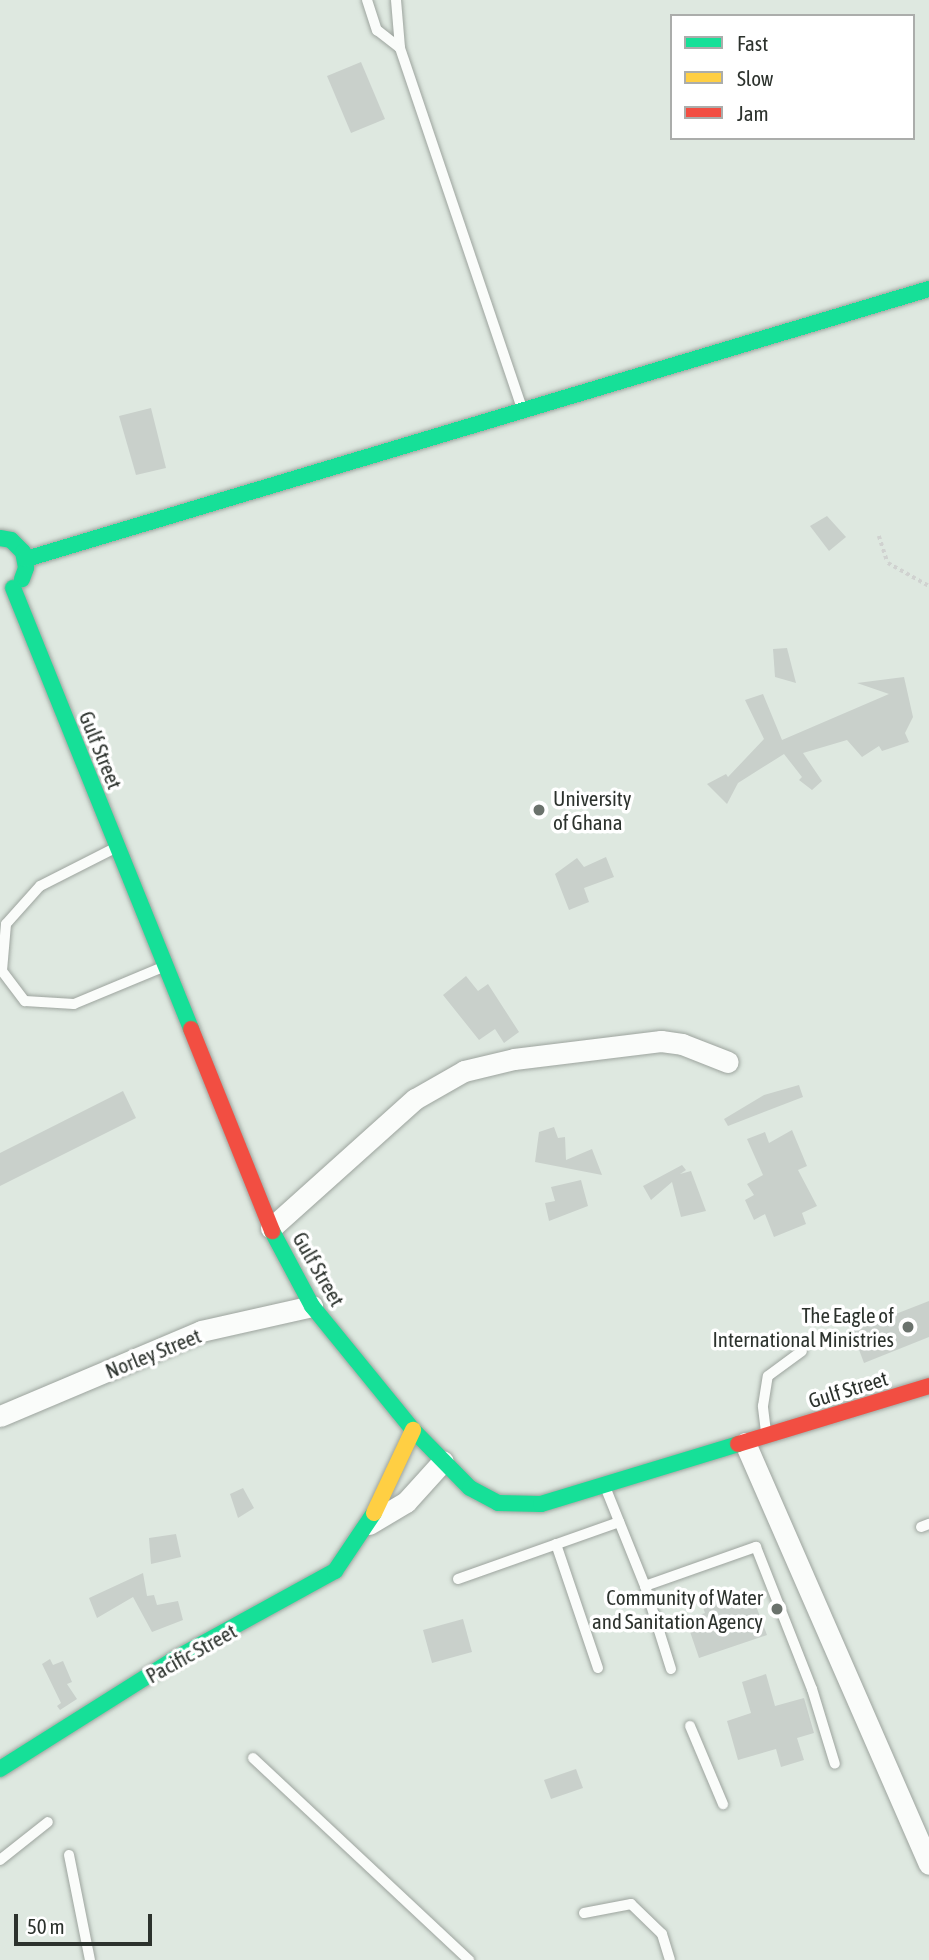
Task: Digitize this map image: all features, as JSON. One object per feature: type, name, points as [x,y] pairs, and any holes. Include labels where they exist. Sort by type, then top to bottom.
[{"type":"street","points":[[26,559],[929,289]]},
{"type":"street","points":[[0,538],[18,545],[26,559],[24,576],[6,589]]},
{"type":"street","name":"Gulf Street","points":[[6,589],[117,847],[271,1228],[312,1306],[413,1430],[470,1488],[498,1503],[518,1507],[605,1486],[929,1386]]},
{"type":"street","points":[[271,1228],[415,1099],[464,1071],[514,1059],[661,1041],[682,1044],[729,1062]]},
{"type":"street","name":"Norley Street","points":[[0,1416],[201,1331],[312,1306]]},
{"type":"street","name":"Pacific Street","points":[[0,1769],[173,1660],[335,1571],[369,1524],[413,1430]]},
{"type":"street","points":[[745,1443],[929,1864]]},
{"type":"street","name":"Pacific Street","points":[[369,1524],[406,1502],[443,1461]]},
{"type":"lane","points":[[367,0],[377,30],[400,48]]},
{"type":"lane","points":[[396,0],[400,48],[523,411]]},
{"type":"lane","points":[[117,847],[40,886],[6,924],[2,971],[24,1001],[74,1004],[165,965]]},
{"type":"lane","points":[[766,1437],[763,1406],[768,1376],[802,1351]]},
{"type":"lane","points":[[605,1486],[645,1586],[671,1669]]},
{"type":"lane","points":[[458,1579],[619,1522]]},
{"type":"lane","points":[[556,1544],[598,1668]]},
{"type":"lane","points":[[645,1586],[756,1547],[812,1689],[835,1764]]},
{"type":"lane","points":[[690,1726],[723,1804]]},
{"type":"lane","points":[[253,1758],[469,1960]]},
{"type":"lane","points":[[0,1860],[48,1822]]},
{"type":"lane","points":[[69,1855],[90,1960]]},
{"type":"lane","points":[[584,1913],[631,1904],[662,1934],[670,1960]]},
{"type":"path","points":[[879,536],[888,563],[929,586]]},
{"type":"building","points":[[361,62],[385,119],[351,133],[327,76]]},
{"type":"building","points":[[151,408],[166,468],[136,475],[119,416]]},
{"type":"building","points":[[827,516],[846,537],[829,551],[810,526]]},
{"type":"building","points":[[787,648],[796,683],[775,677],[773,649]]},
{"type":"building","points":[[904,677],[913,717],[905,733],[909,742],[882,751],[879,746],[862,757],[847,740],[803,753],[822,781],[812,790],[799,780],[802,777],[784,754],[738,783],[727,804],[707,784],[726,774],[728,777],[764,739],[745,700],[763,694],[782,740],[889,694],[857,683]]},
{"type":"building","points":[[606,857],[614,877],[584,888],[589,902],[569,910],[555,874],[577,858],[584,867]]},
{"type":"building","points":[[466,976],[478,991],[488,984],[519,1032],[504,1043],[495,1029],[479,1040],[443,995]]},
{"type":"building","points":[[799,1085],[803,1097],[728,1126],[724,1119],[764,1095]]},
{"type":"building","points":[[123,1091],[136,1118],[0,1186],[0,1153]]},
{"type":"building","points":[[554,1127],[558,1138],[565,1137],[566,1160],[592,1149],[602,1175],[535,1162],[539,1132]]},
{"type":"building","points":[[792,1130],[807,1166],[798,1170],[817,1206],[802,1213],[806,1224],[774,1237],[765,1214],[754,1220],[745,1200],[754,1195],[747,1184],[763,1175],[747,1139],[765,1132],[769,1143]]},
{"type":"building","points":[[682,1165],[686,1170],[680,1174],[691,1171],[706,1211],[681,1217],[672,1182],[651,1200],[643,1186]]},
{"type":"building","points":[[581,1180],[588,1206],[549,1221],[545,1203],[555,1201],[551,1187]]},
{"type":"building","points":[[929,1301],[929,1337],[864,1363],[852,1331]]},
{"type":"building","points":[[243,1488],[254,1508],[238,1518],[230,1494]]},
{"type":"building","points":[[176,1534],[181,1557],[151,1564],[149,1538]]},
{"type":"building","points":[[143,1573],[147,1596],[154,1595],[157,1605],[178,1601],[183,1620],[152,1632],[133,1597],[97,1618],[89,1598]]},
{"type":"building","points":[[721,1588],[727,1606],[753,1598],[767,1635],[699,1658],[686,1620],[705,1613],[699,1596]]},
{"type":"building","points":[[463,1619],[472,1652],[432,1663],[423,1630]]},
{"type":"building","points":[[50,1659],[53,1665],[63,1661],[72,1682],[67,1684],[77,1699],[60,1710],[57,1706],[61,1703],[42,1664]]},
{"type":"building","points":[[766,1674],[775,1706],[804,1698],[814,1733],[797,1738],[804,1760],[781,1767],[776,1749],[738,1760],[727,1721],[751,1713],[742,1682]]},
{"type":"building","points":[[576,1769],[583,1788],[551,1799],[544,1780]]},
{"type":"traffic: fast","points":[[26,559],[929,289]]},
{"type":"traffic: fast","points":[[0,538],[11,540],[23,552],[26,568],[22,579]]},
{"type":"traffic: fast","points":[[13,588],[191,1029]]},
{"type":"traffic: fast","points":[[272,1231],[312,1306],[413,1430],[470,1488],[498,1503],[541,1504],[738,1444]]},
{"type":"traffic: fast","points":[[0,1769],[173,1660],[335,1571],[374,1513]]},
{"type":"traffic: slow","points":[[374,1513],[413,1430]]},
{"type":"traffic: jam","points":[[191,1029],[272,1231]]},
{"type":"traffic: jam","points":[[738,1444],[929,1386]]},
{"type":"place","name":"University of Ghana","points":[[539,810]]},
{"type":"place","name":"The Eagle of International Ministries","points":[[908,1327]]},
{"type":"place","name":"Community of Water and Sanitation Agency","points":[[777,1609]]}]
